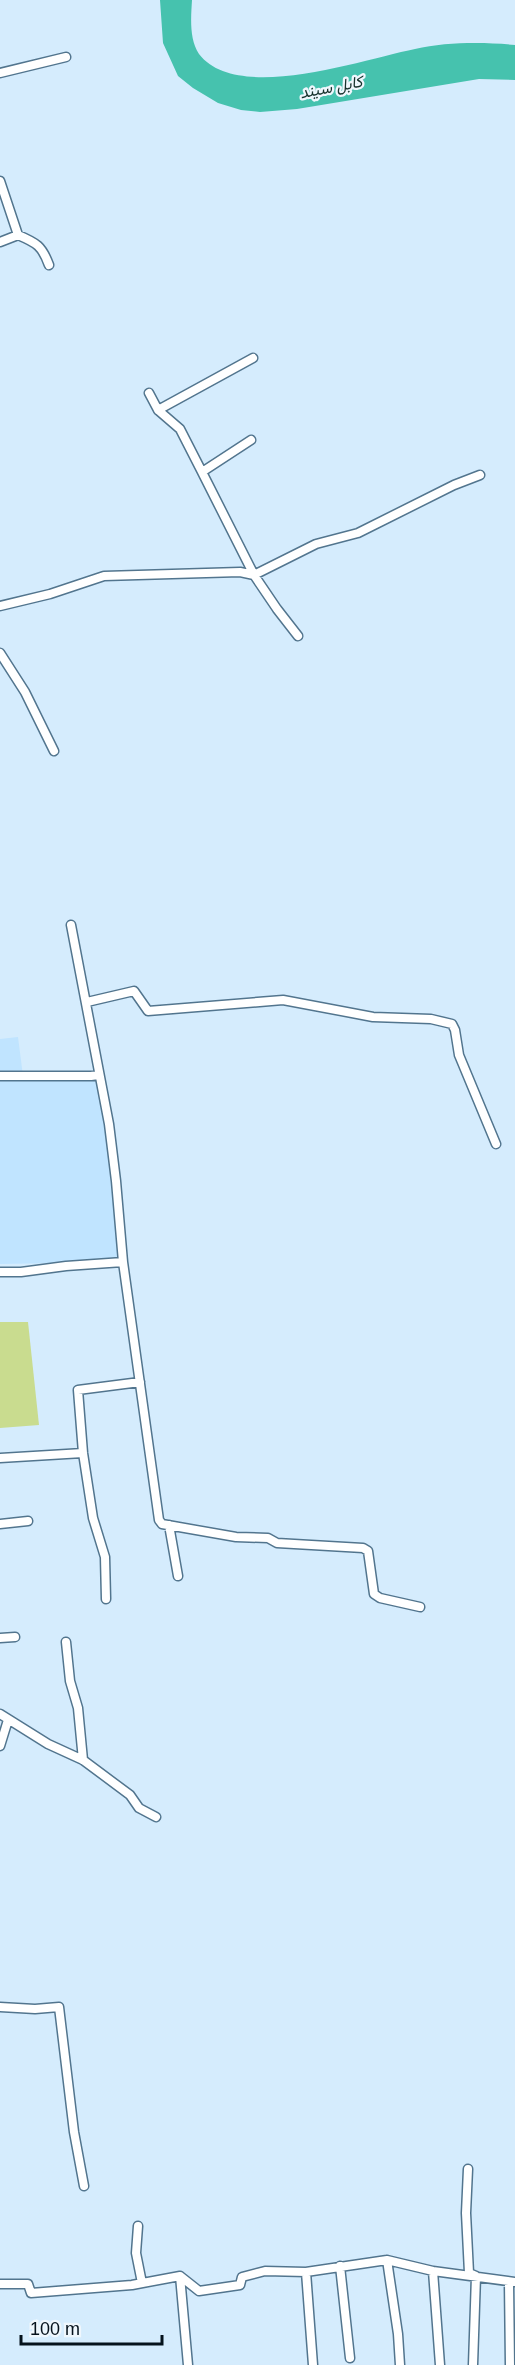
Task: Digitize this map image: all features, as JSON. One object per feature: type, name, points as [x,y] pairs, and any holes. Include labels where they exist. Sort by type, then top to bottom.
[{"type":"street","points":[[0,73],[66,57]]},
{"type":"street","points":[[0,181],[18,235],[39,245],[49,265]]},
{"type":"street","points":[[0,242],[18,235]]},
{"type":"street","points":[[158,410],[253,358]]},
{"type":"street","points":[[149,393],[158,410],[180,429],[254,575],[298,636]]},
{"type":"street","points":[[202,472],[251,440]]},
{"type":"street","points":[[0,606],[50,594],[104,576],[240,572],[254,575],[316,544],[358,533],[453,485],[480,475]]},
{"type":"street","points":[[0,653],[25,692],[54,752]]},
{"type":"street","points":[[71,925],[108,1124],[123,1262],[159,1520],[162,1524],[236,1537],[268,1538],[277,1543],[363,1548],[368,1551],[374,1594],[380,1598],[420,1607]]},
{"type":"street","points":[[87,1002],[134,992],[148,1011],[283,999],[373,1017],[431,1019],[452,1024],[459,1055],[496,1144]]},
{"type":"street","points":[[0,1076],[98,1075]]},
{"type":"street","points":[[0,1272],[123,1262]]},
{"type":"street","points":[[106,1599],[105,1557],[93,1518],[83,1453],[78,1390],[140,1382]]},
{"type":"street","points":[[0,1458],[83,1453]]},
{"type":"street","points":[[0,1524],[28,1521]]},
{"type":"street","points":[[169,1525],[178,1576]]},
{"type":"street","points":[[0,1638],[15,1637]]},
{"type":"street","points":[[66,1642],[70,1682],[78,1708],[83,1760]]},
{"type":"street","points":[[0,1714],[48,1744],[83,1760],[130,1796],[138,1808],[156,1817]]},
{"type":"street","points":[[0,1746],[8,1720]]},
{"type":"street","points":[[0,2007],[35,2009],[59,2007],[74,2132],[84,2186]]},
{"type":"street","points":[[468,2169],[466,2212],[469,2273],[476,2276]]},
{"type":"street","points":[[138,2226],[136,2253],[142,2283]]},
{"type":"street","points":[[0,2284],[28,2284],[31,2293],[142,2283],[180,2276],[199,2291],[240,2285],[242,2277],[265,2271],[306,2272],[387,2260],[433,2271],[512,2283],[510,2365]]},
{"type":"street","points":[[387,2260],[398,2334],[400,2365]]},
{"type":"street","points":[[340,2266],[350,2358]]},
{"type":"street","points":[[433,2271],[440,2365]]},
{"type":"street","points":[[306,2272],[312,2365]]},
{"type":"street","points":[[180,2276],[188,2365]]},
{"type":"street","points":[[473,2365],[476,2276]]},
{"type":"shaded area","points":[[18,1037],[23,1076],[98,1075],[103,1097],[123,1262],[0,1264],[0,1039]]},
{"type":"shaded area","points":[[0,1322],[28,1322],[39,1425],[0,1428]]},
{"type":"water","name":"کابل سيند","points":[[160,0],[192,0],[192,35],[199,54],[217,69],[242,76],[271,77],[302,74],[427,47],[477,43],[515,45],[515,80],[479,79],[297,109],[260,112],[241,110],[218,103],[178,76],[163,43]]}]
